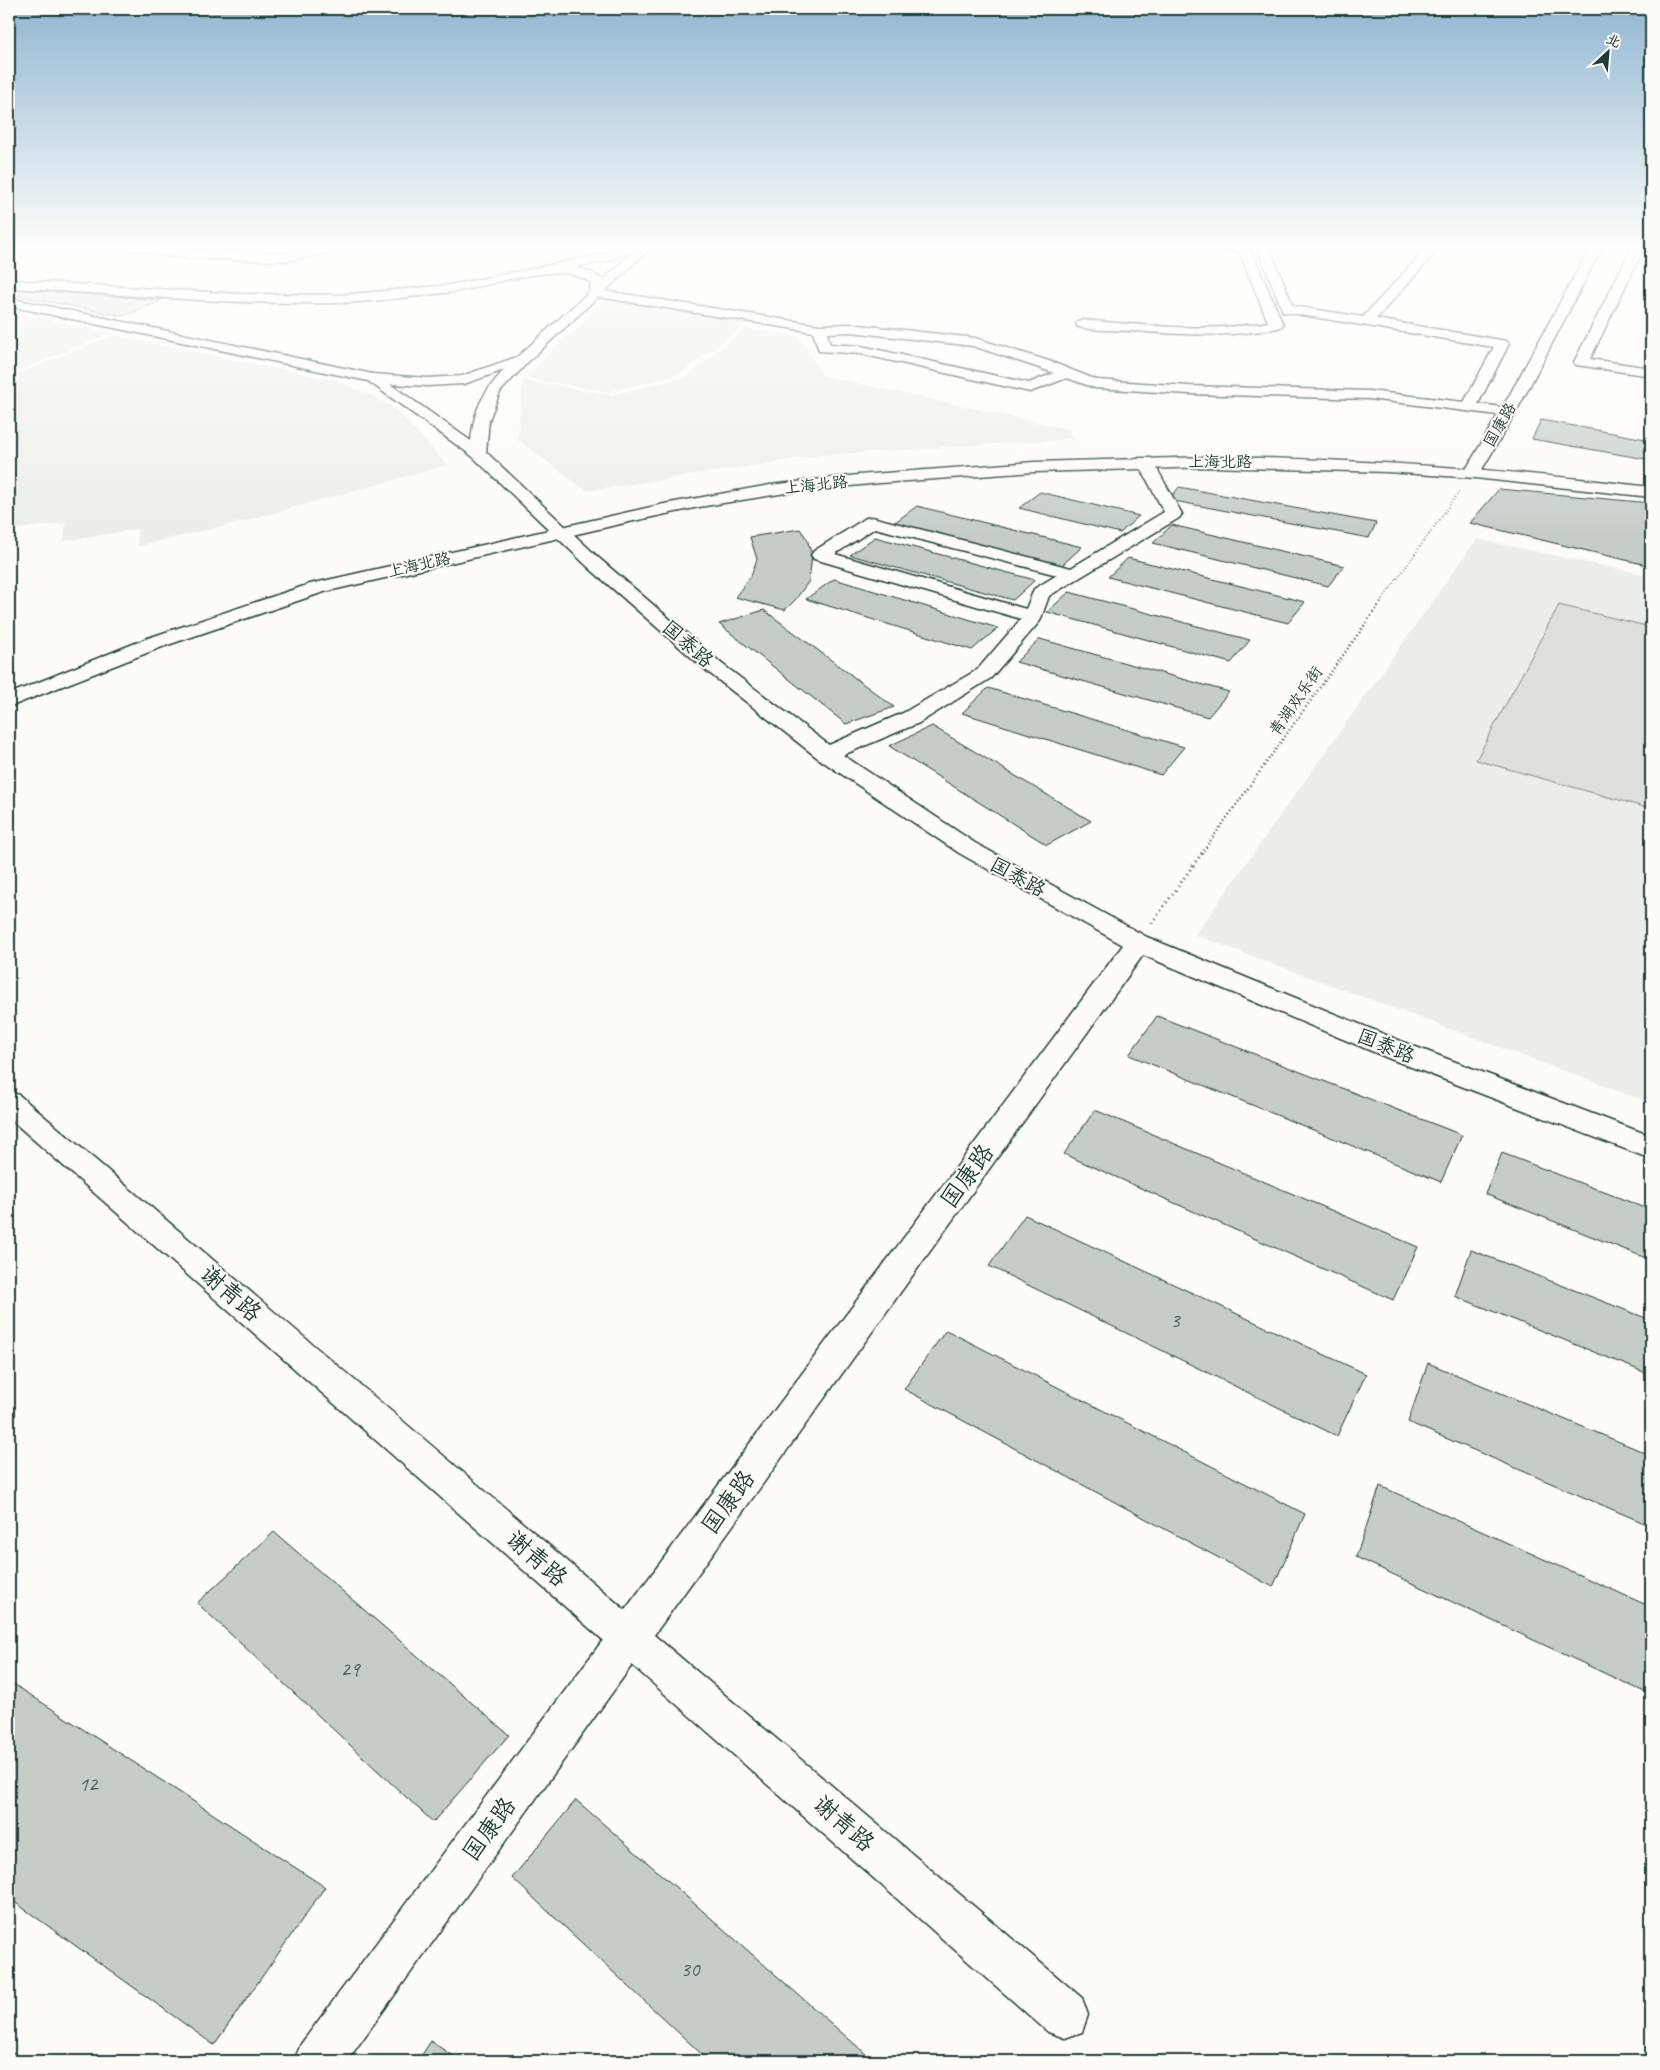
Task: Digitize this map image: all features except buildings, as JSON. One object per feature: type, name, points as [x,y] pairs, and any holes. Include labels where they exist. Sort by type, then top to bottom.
[{"type":"street","name":"国泰路","points":[[203,343],[372,378],[427,382],[464,380],[524,358]]},
{"type":"street","name":"国泰路","points":[[478,453],[481,420],[493,391],[541,343]]},
{"type":"street","points":[[823,343],[824,348],[861,350],[1030,388],[1066,373]]},
{"type":"street","points":[[976,343],[1095,384],[1189,390],[1369,395],[1508,412]]},
{"type":"street","points":[[1469,407],[1502,344],[1493,343]]},
{"type":"street","name":"国康路","points":[[1476,467],[1545,343]]},
{"type":"street","points":[[1591,343],[1581,362],[1651,372]]},
{"type":"street","name":"国泰路","points":[[372,378],[478,453],[594,563],[715,668],[827,754],[967,848],[1138,943],[1398,1052],[1651,1148]]},
{"type":"street","name":"上海北路","points":[[9,701],[73,673],[191,630],[316,589],[649,499],[761,482],[967,461],[1126,455],[1258,454],[1476,467],[1651,483]]},
{"type":"street","points":[[827,754],[911,718],[984,674],[1033,617],[1041,593],[1173,514],[1144,461]]},
{"type":"street","name":"上海北路","points":[[9,687],[210,610],[304,580],[554,526],[773,490],[879,478],[1010,467],[1144,461],[1476,467],[1651,492]]},
{"type":"street","points":[[1033,617],[820,555],[872,522],[1074,574]]},
{"type":"street","name":"国康路","points":[[318,2061],[1138,943]]},
{"type":"street","name":"谢青路","points":[[9,1102],[1065,2015]]},
{"type":"path","name":"青湖欢乐街","points":[[1138,943],[1476,467]]},
{"type":"shaded area","points":[[9,343],[88,343],[9,375]]},
{"type":"shaded area","points":[[95,343],[151,343],[334,380],[362,391],[386,403],[400,414],[447,465],[241,522],[138,546],[137,529],[64,541],[66,523],[9,530],[9,377]]},
{"type":"shaded area","points":[[561,343],[721,343],[680,374],[608,392],[525,378]]},
{"type":"shaded area","points":[[728,343],[802,343],[823,376],[1068,429],[1074,439],[822,455],[587,491],[518,440],[523,380],[611,395],[688,376]]},
{"type":"shaded area","points":[[1477,539],[1651,576],[1651,1103],[1195,935]]},
{"type":"shaded area","points":[[1559,605],[1651,627],[1651,809],[1476,760]]}]
